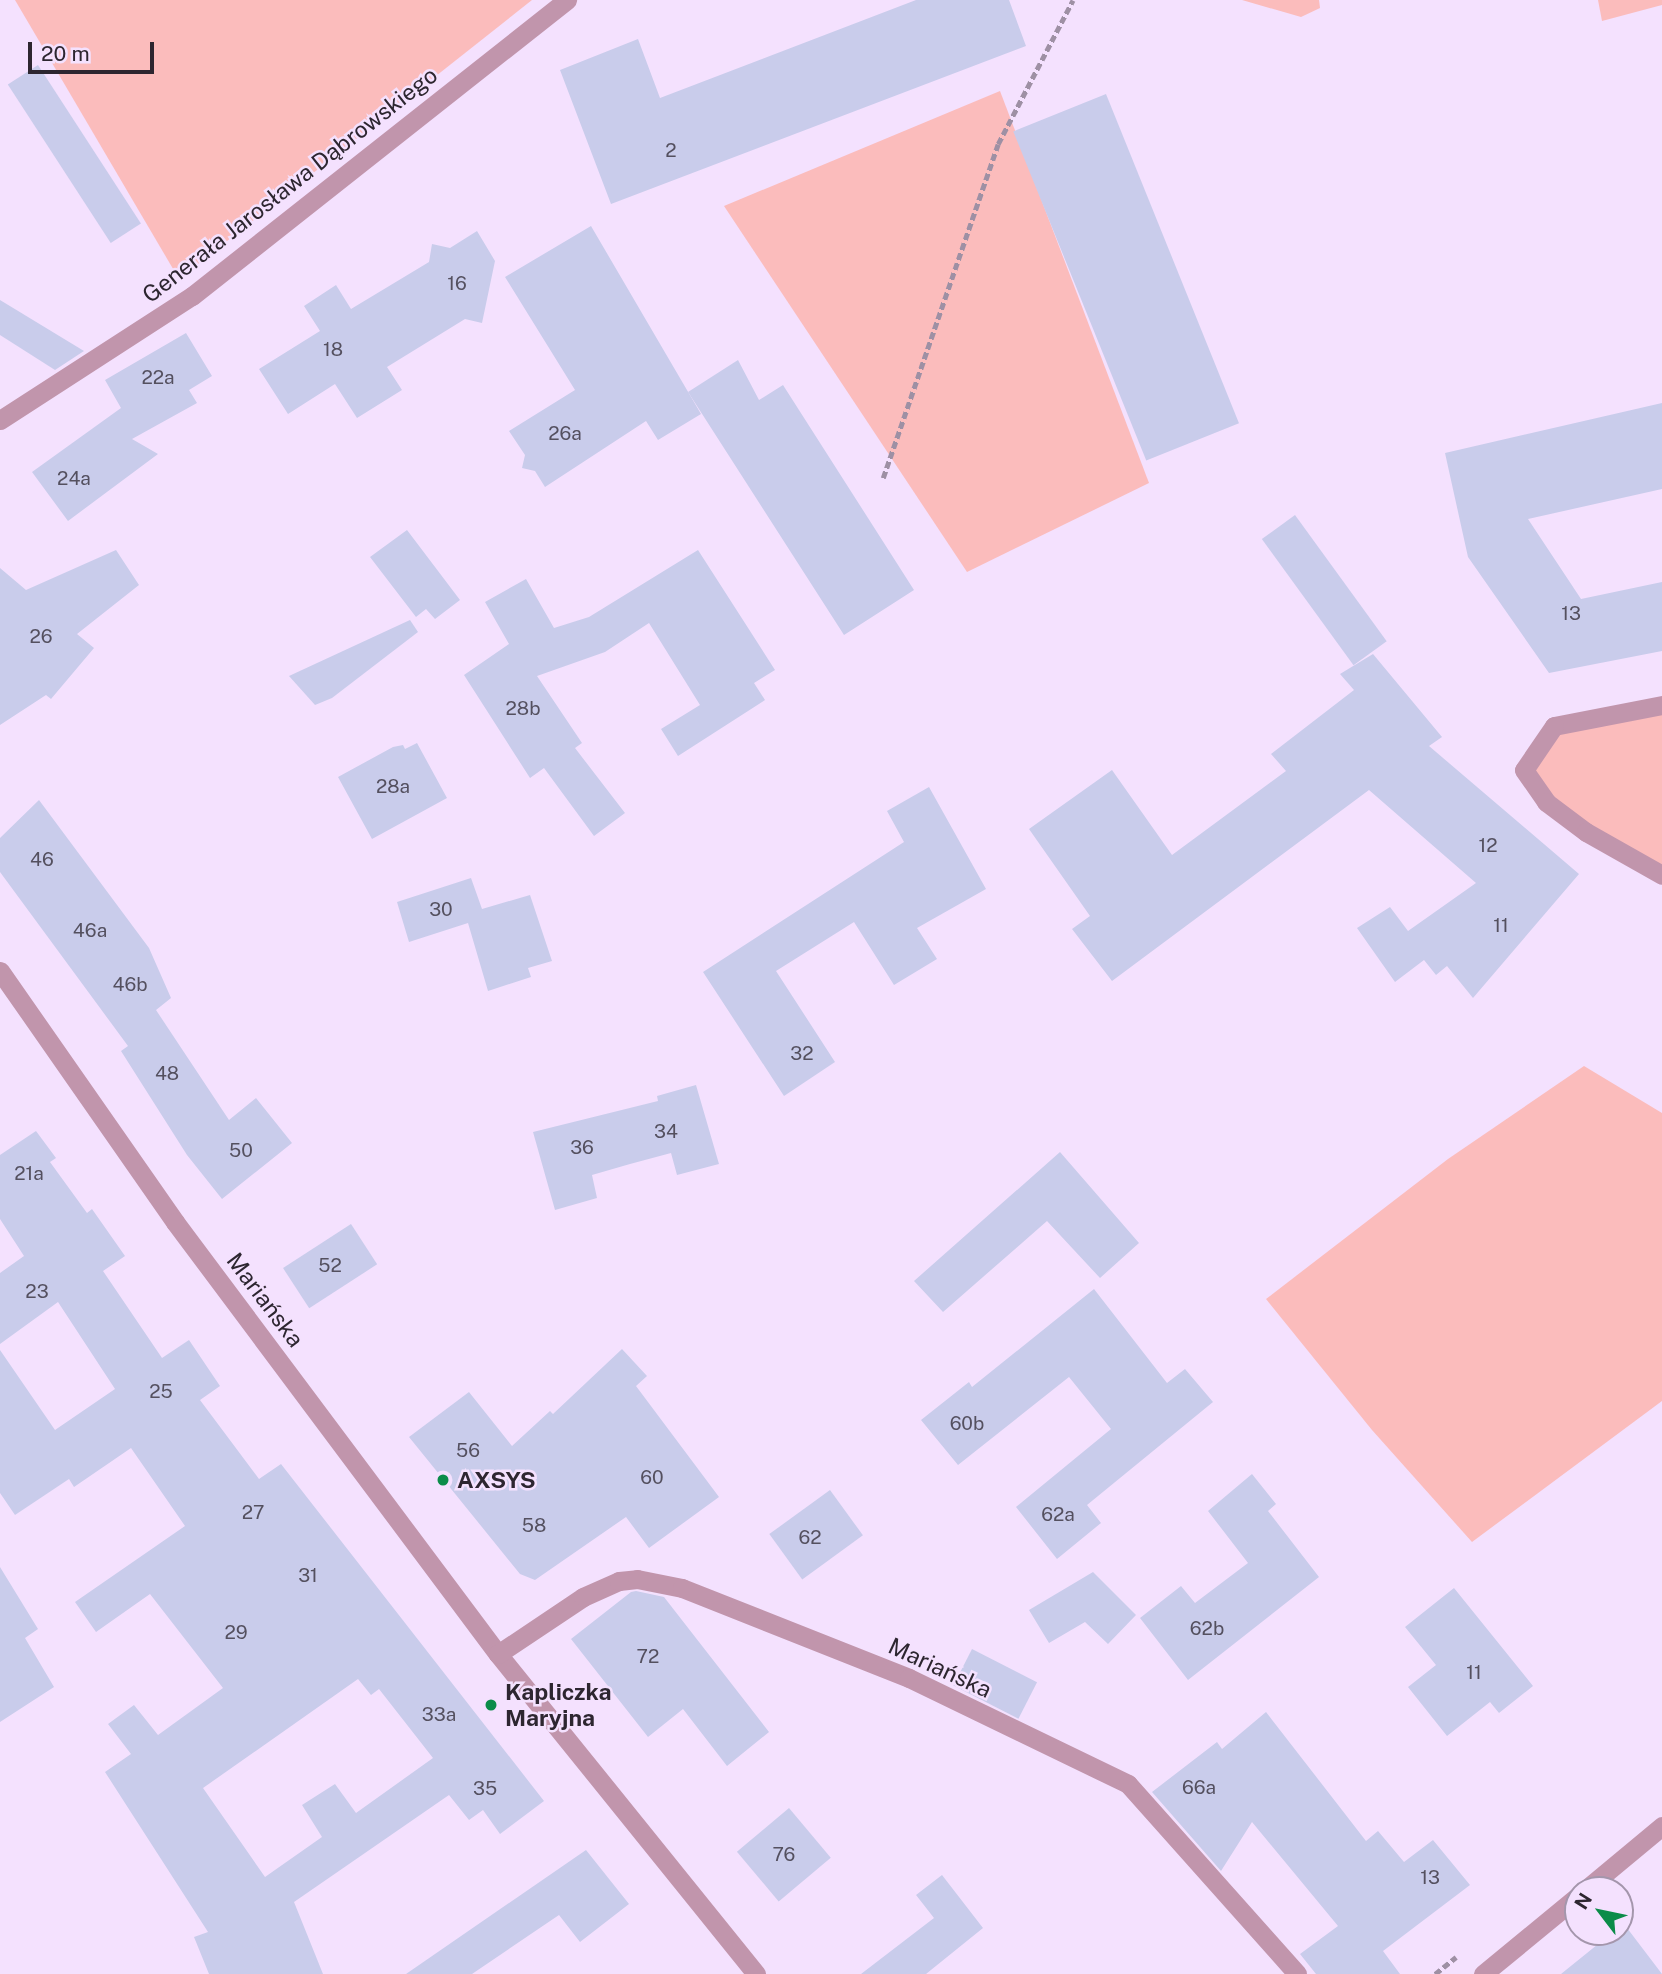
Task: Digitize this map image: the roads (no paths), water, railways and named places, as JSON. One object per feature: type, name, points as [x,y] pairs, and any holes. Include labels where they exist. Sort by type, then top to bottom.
[{"type":"street","name":"Generała Jarosława Dąbrowskiego","points":[[0,420],[192,296],[567,0]]},
{"type":"street","points":[[1662,705],[1554,726],[1524,770],[1546,802],[1586,832],[1662,875]]},
{"type":"street","name":"Mariańska","points":[[0,971],[167,1211],[498,1654],[756,1974]]},
{"type":"street","name":"Mariańska","points":[[498,1654],[583,1597],[619,1581],[637,1579],[681,1588],[909,1678],[1128,1784],[1297,1974]]},
{"type":"street","points":[[1602,1876],[1662,1826]]},
{"type":"street","points":[[1483,1974],[1564,1907]]},
{"type":"place","name":"AXSYS","points":[[443,1480]]},
{"type":"place","name":"Kapliczka Maryjna","points":[[491,1705]]}]
